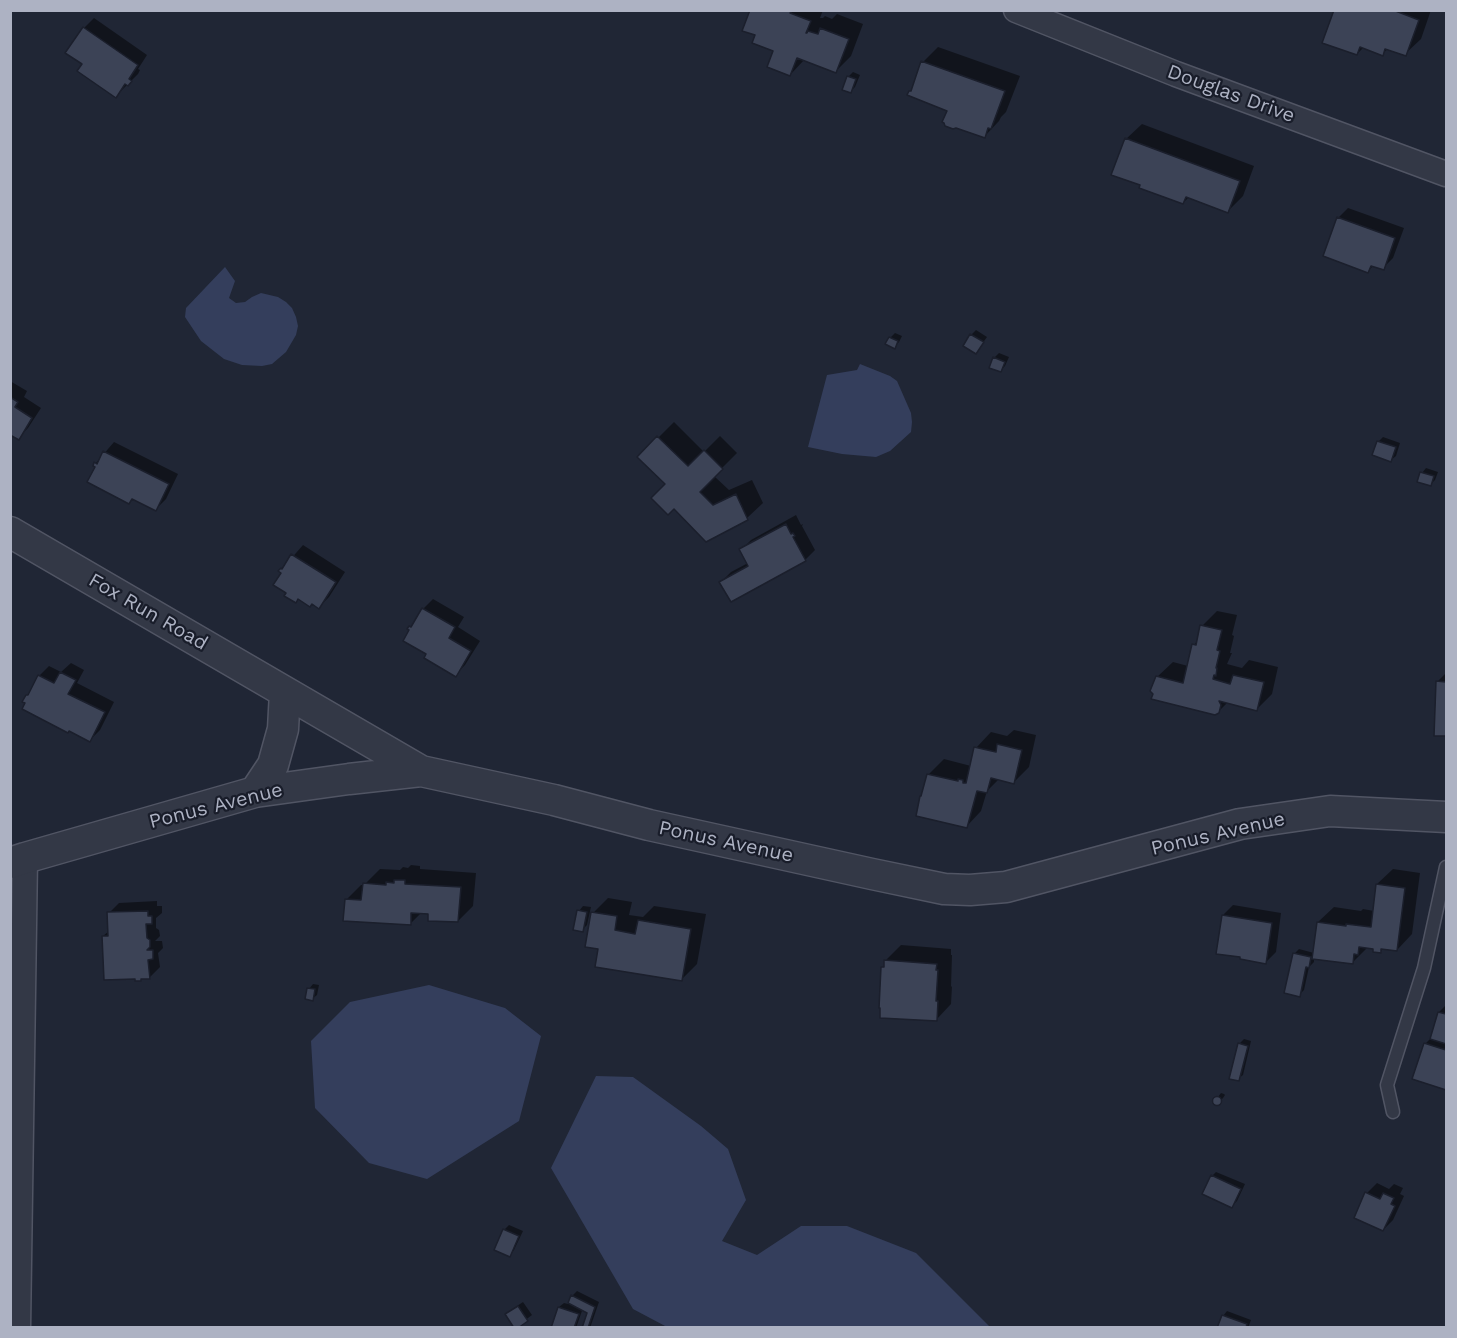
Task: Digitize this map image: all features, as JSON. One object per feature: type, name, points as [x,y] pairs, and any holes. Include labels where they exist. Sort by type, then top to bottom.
[{"type":"street","name":"Douglas Drive","points":[[1016,10],[1176,74],[1446,174]]},
{"type":"street","name":"Fox Run Road","points":[[10,532],[421,771]]},
{"type":"street","points":[[255,792],[273,765],[284,729],[285,692]]},
{"type":"street","name":"Ponus Avenue","points":[[18,860],[255,792],[421,771],[554,800],[649,825],[944,889],[1006,888],[1240,824],[1330,811],[1446,817]]},
{"type":"street","points":[[16,1323],[18,860]]},
{"type":"lane","points":[[1393,1112],[1387,1085],[1424,968],[1446,867]]},
{"type":"water","points":[[225,267],[235,281],[229,298],[236,303],[245,302],[261,293],[278,297],[292,308],[298,326],[296,335],[286,352],[272,364],[242,365],[224,359],[201,341],[185,317],[186,308]]},
{"type":"water","points":[[860,364],[897,381],[911,413],[911,432],[890,451],[876,457],[842,454],[808,447],[827,375],[857,370]]},
{"type":"water","points":[[429,985],[505,1008],[541,1036],[519,1121],[427,1179],[369,1163],[315,1108],[311,1041],[350,1002]]},
{"type":"water","points":[[596,1076],[633,1077],[701,1126],[728,1149],[746,1200],[722,1241],[757,1255],[801,1226],[847,1226],[916,1253],[990,1327],[667,1327],[633,1309],[551,1168]]},
{"type":"building","points":[[750,10],[788,10],[790,13],[811,21],[806,33],[808,31],[818,34],[820,28],[849,39],[836,73],[797,58],[790,76],[767,67],[773,51],[752,43],[755,35],[742,31]]},
{"type":"building","points":[[1334,10],[1393,10],[1419,20],[1406,56],[1385,49],[1383,56],[1360,47],[1357,55],[1322,43]]},
{"type":"building","points":[[83,27],[138,65],[129,79],[132,81],[128,86],[125,84],[116,98],[77,71],[82,64],[65,53]]},
{"type":"building","points":[[921,61],[1005,91],[991,129],[988,128],[985,138],[945,126],[942,122],[947,111],[907,95],[911,91]]},
{"type":"building","points":[[847,76],[856,79],[851,93],[842,90]]},
{"type":"building","points":[[1125,138],[1240,181],[1228,213],[1186,197],[1183,204],[1111,175]]},
{"type":"building","points":[[1337,217],[1395,238],[1384,270],[1371,266],[1368,273],[1323,256]]},
{"type":"building","points":[[970,334],[984,342],[976,354],[963,346]]},
{"type":"building","points":[[889,337],[898,341],[895,349],[885,344]]},
{"type":"building","points":[[993,357],[1005,362],[1001,372],[989,368]]},
{"type":"building","points":[[10,397],[18,402],[15,407],[32,418],[19,440],[10,435]]},
{"type":"building","points":[[657,436],[688,466],[704,450],[723,469],[700,492],[713,505],[736,494],[748,520],[706,542],[674,509],[668,515],[651,498],[665,484],[637,457]]},
{"type":"building","points":[[1377,441],[1396,447],[1391,462],[1372,455]]},
{"type":"building","points":[[103,451],[169,484],[156,511],[132,499],[129,504],[87,482],[95,467],[94,462],[97,464]]},
{"type":"building","points":[[1420,472],[1434,476],[1431,486],[1417,482]]},
{"type":"building","points":[[786,524],[791,534],[795,536],[793,537],[806,561],[731,602],[719,582],[748,566],[739,549]]},
{"type":"building","points":[[291,554],[336,582],[319,609],[312,604],[310,607],[298,599],[296,603],[284,596],[286,593],[273,585],[281,573],[278,571],[282,569]]},
{"type":"building","points":[[422,608],[455,627],[449,638],[471,651],[456,677],[424,658],[426,654],[403,641],[409,630],[407,629],[411,627]]},
{"type":"building","points":[[1200,625],[1222,630],[1217,650],[1220,651],[1216,676],[1214,675],[1213,679],[1230,684],[1233,675],[1264,682],[1257,711],[1219,701],[1221,705],[1219,713],[1215,715],[1151,699],[1153,694],[1150,691],[1156,676],[1183,683],[1192,644],[1196,645]]},
{"type":"building","points":[[60,672],[76,680],[68,694],[105,712],[90,742],[22,709],[25,703],[22,702],[38,675],[54,683]]},
{"type":"building","points":[[1436,681],[1446,682],[1446,736],[1434,736]]},
{"type":"building","points":[[997,744],[1022,750],[1014,784],[991,778],[987,793],[977,791],[967,828],[916,816],[927,774],[958,781],[958,779],[963,780],[963,783],[966,783],[974,747],[996,752]]},
{"type":"building","points":[[394,880],[405,880],[405,884],[461,887],[458,922],[428,921],[428,914],[411,913],[411,925],[343,921],[345,899],[361,900],[363,883],[386,885],[386,882],[394,883]]},
{"type":"building","points":[[1376,884],[1405,888],[1397,951],[1381,949],[1381,953],[1359,947],[1358,955],[1354,954],[1353,964],[1312,959],[1317,922],[1371,927]]},
{"type":"building","points":[[577,910],[587,912],[583,932],[573,930]]},
{"type":"building","points":[[148,911],[148,916],[152,916],[152,924],[146,924],[147,938],[150,940],[150,947],[147,950],[153,950],[153,959],[148,960],[150,979],[141,979],[141,981],[135,981],[135,979],[104,980],[102,936],[108,936],[107,912]]},
{"type":"building","points":[[591,912],[617,916],[615,930],[635,934],[638,920],[691,929],[682,981],[595,967],[598,949],[585,947]]},
{"type":"building","points":[[1222,915],[1272,923],[1266,964],[1216,954]]},
{"type":"building","points":[[1293,953],[1311,957],[1309,968],[1306,967],[1300,997],[1284,993]]},
{"type":"building","points":[[884,960],[937,964],[937,1021],[880,1018],[881,967],[884,967]]},
{"type":"building","points":[[307,988],[315,989],[313,1001],[305,999]]},
{"type":"building","points":[[1438,1012],[1446,1014],[1446,1044],[1430,1039]]},
{"type":"building","points":[[1238,1043],[1248,1046],[1239,1081],[1229,1079]]},
{"type":"building","points":[[1424,1043],[1446,1050],[1446,1090],[1412,1079]]},
{"type":"building","points":[[1217,1097],[1221,1101],[1217,1105],[1213,1101]]},
{"type":"building","points":[[1211,1175],[1241,1189],[1232,1208],[1202,1194]]},
{"type":"building","points":[[1365,1192],[1380,1199],[1383,1193],[1394,1198],[1391,1204],[1395,1206],[1383,1231],[1354,1218]]},
{"type":"building","points":[[503,1229],[519,1236],[510,1257],[494,1250]]},
{"type":"building","points":[[571,1295],[595,1307],[588,1328],[582,1328],[587,1313],[568,1303]]},
{"type":"building","points":[[518,1306],[528,1321],[514,1328],[505,1314]]},
{"type":"building","points":[[558,1307],[579,1314],[574,1328],[551,1328]]},
{"type":"building","points":[[1222,1315],[1247,1324],[1246,1328],[1217,1328]]}]
